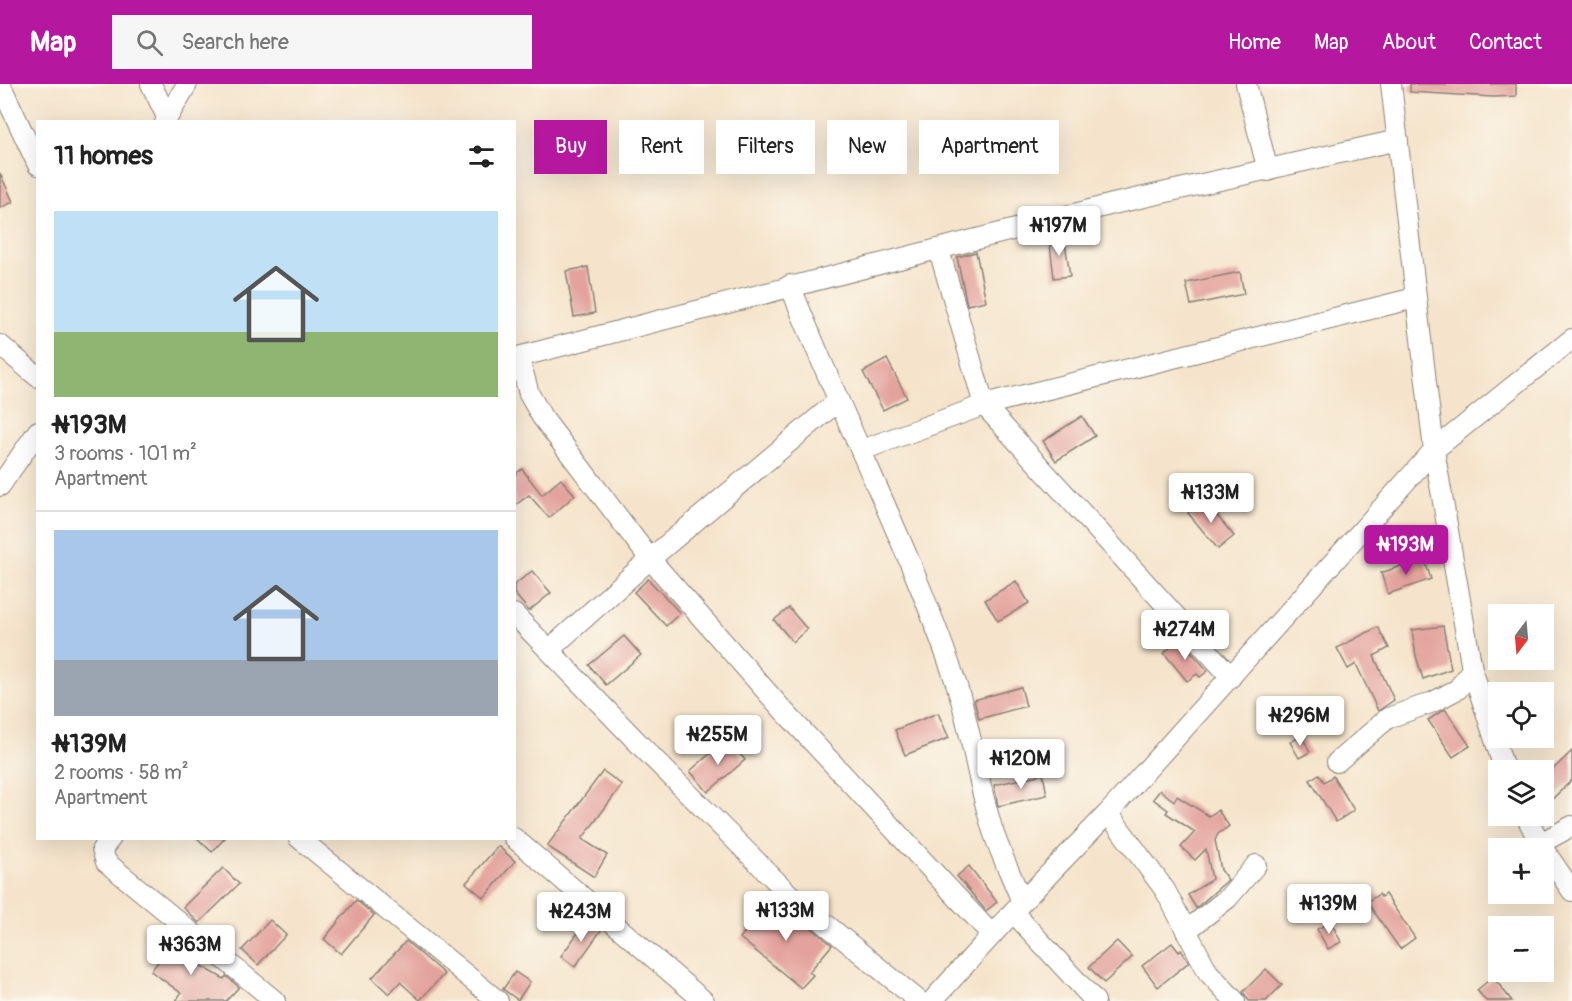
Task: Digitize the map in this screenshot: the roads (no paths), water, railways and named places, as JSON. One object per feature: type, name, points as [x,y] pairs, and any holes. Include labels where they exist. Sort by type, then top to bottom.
[{"type":"street","points":[[0,84],[36,161]]},
{"type":"street","points":[[151,84],[166,119]]},
{"type":"street","points":[[166,119],[187,84]]},
{"type":"street","points":[[1246,84],[1268,171]]},
{"type":"street","points":[[1391,84],[1434,450],[1472,669],[1501,760]]},
{"type":"street","points":[[992,935],[782,709],[651,559],[542,417],[529,394],[517,358],[790,285],[939,250],[1113,204],[1398,140]]},
{"type":"street","points":[[939,250],[984,405],[1231,677]]},
{"type":"street","points":[[790,285],[838,401],[862,450],[955,681],[994,834],[1018,907],[1095,1001]]},
{"type":"street","points":[[862,450],[984,405],[1415,298]]},
{"type":"street","points":[[932,1001],[1108,813],[1434,450],[1572,339]]},
{"type":"street","points":[[0,345],[36,374]]},
{"type":"street","points":[[550,649],[651,559],[838,401]]},
{"type":"street","points":[[0,486],[36,434]]},
{"type":"street","points":[[516,616],[643,748],[789,894],[918,1001]]},
{"type":"street","points":[[1337,762],[1388,718],[1433,702],[1458,689],[1472,669]]},
{"type":"street","points":[[1108,813],[1165,890],[1208,972],[1235,1001]]},
{"type":"street","points":[[1554,839],[1572,826]]},
{"type":"street","points":[[109,840],[102,849],[106,862],[275,1001]]},
{"type":"street","points":[[301,840],[498,1001]]},
{"type":"street","points":[[516,840],[704,1001]]},
{"type":"street","points":[[1186,931],[1228,898],[1256,865]]},
{"type":"street","points":[[1554,865],[1572,891]]}]
